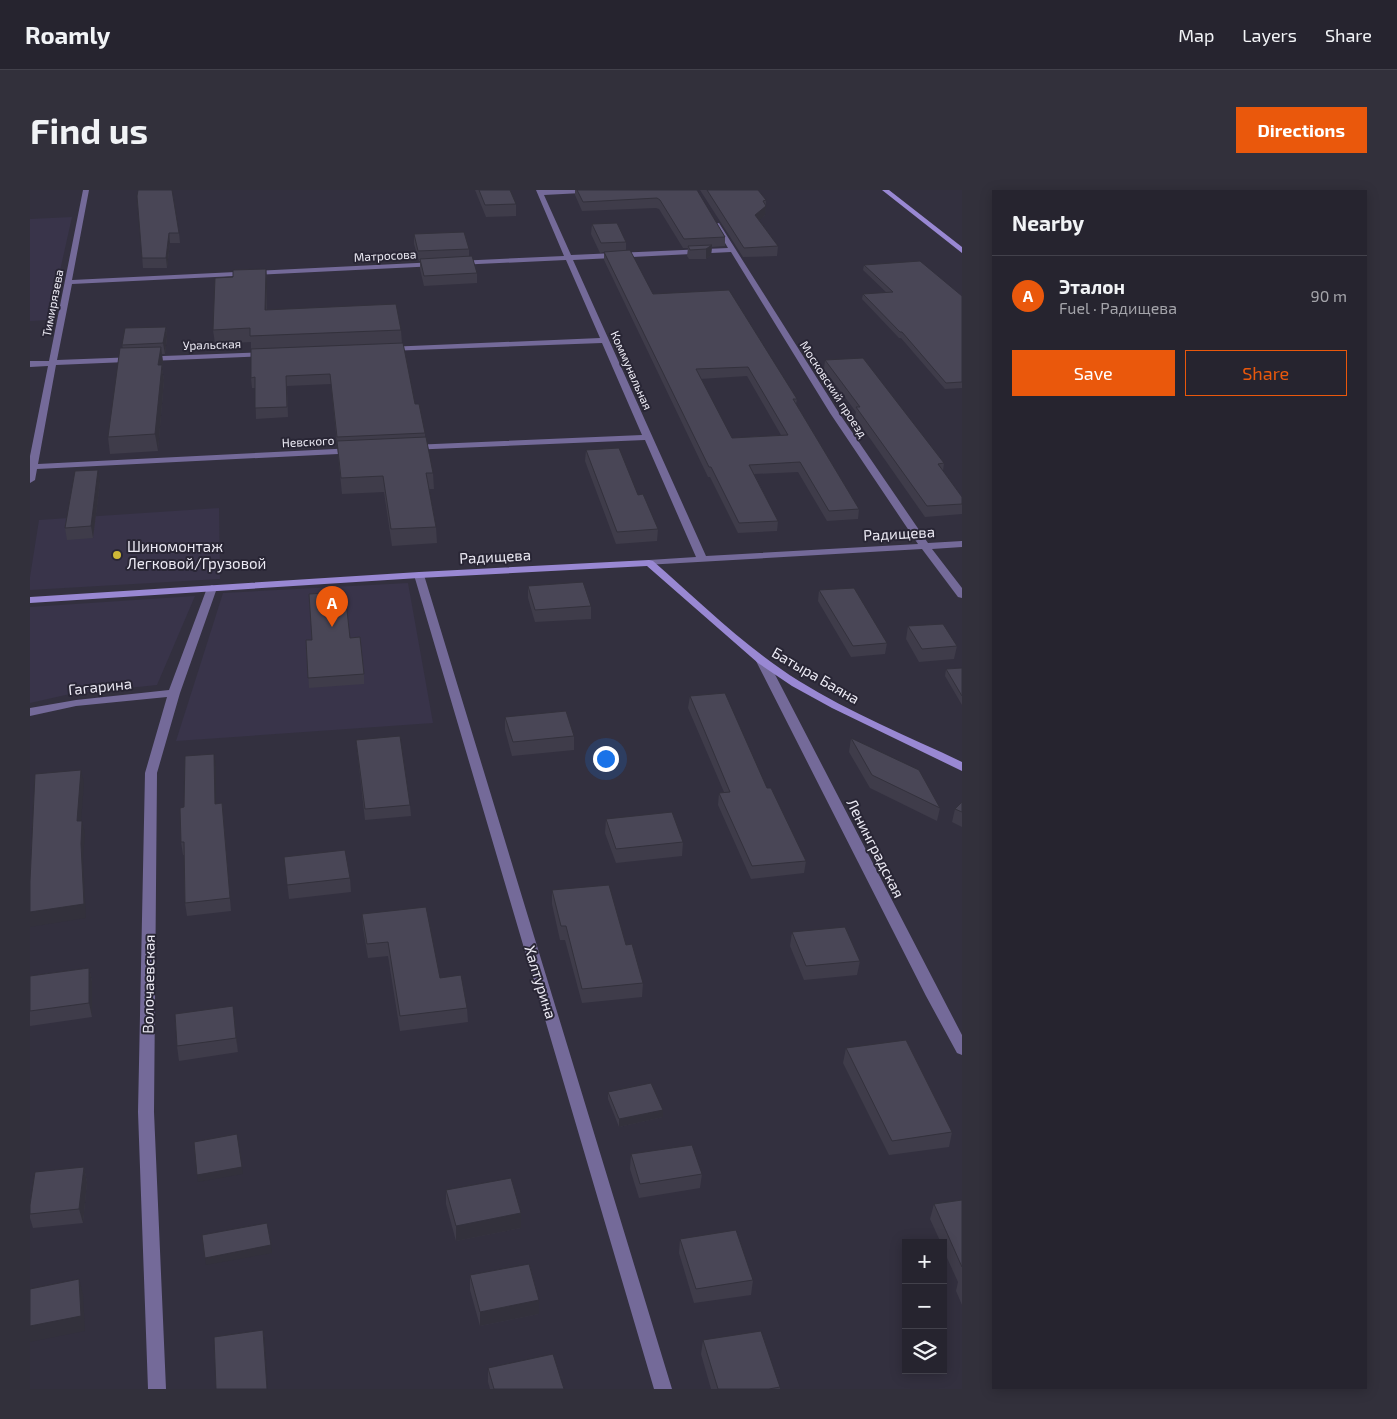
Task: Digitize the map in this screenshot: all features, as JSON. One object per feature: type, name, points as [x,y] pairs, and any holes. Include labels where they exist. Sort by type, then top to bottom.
[{"type":"street","name":"Тимирязева","points":[[30,480],[51,363],[86,190]]},
{"type":"street","points":[[540,192],[601,190]]},
{"type":"street","points":[[885,190],[962,251]]},
{"type":"street","name":"Коммунальная","points":[[540,192],[702,560]]},
{"type":"street","name":"Московский проезд","points":[[710,212],[829,408],[924,546],[962,595]]},
{"type":"street","points":[[451,264],[733,250]]},
{"type":"street","name":"Матросова","points":[[68,282],[441,264]]},
{"type":"street","points":[[378,349],[606,340]]},
{"type":"street","name":"Уральская","points":[[30,364],[279,353]]},
{"type":"street","points":[[399,449],[648,437]]},
{"type":"street","name":"Невского","points":[[31,467],[370,450]]},
{"type":"street","name":"Радищева","points":[[30,600],[419,575],[962,544]]},
{"type":"street","name":"Батыра Баяна","points":[[649,563],[762,661],[796,684],[836,706],[962,767]]},
{"type":"street","name":"Халтурина","points":[[419,575],[663,1389]]},
{"type":"street","name":"Волочаевская","points":[[157,1389],[146,1112],[151,773],[174,693],[212,588]]},
{"type":"street","name":"Ленинградская","points":[[762,661],[962,1049]]},
{"type":"street","name":"Гагарина","points":[[30,712],[76,703],[174,693]]},
{"type":"shaded area","points":[[72,217],[49,320],[30,321],[30,219]]},
{"type":"shaded area","points":[[219,508],[220,579],[30,590],[30,577],[39,520]]},
{"type":"shaded area","points":[[408,583],[433,723],[176,741],[223,593]]},
{"type":"shaded area","points":[[195,596],[157,685],[70,694],[30,703],[30,607]]},
{"type":"building","points":[[138,190],[172,190],[179,233],[169,233],[166,258],[142,258]]},
{"type":"building","points":[[479,190],[510,190],[516,204],[485,205]]},
{"type":"building","points":[[577,190],[697,190],[725,237],[684,239],[657,198],[583,202]]},
{"type":"building","points":[[707,190],[758,190],[766,200],[763,201],[766,206],[755,215],[778,246],[744,248]]},
{"type":"building","points":[[617,223],[626,242],[601,243],[592,224]]},
{"type":"building","points":[[464,232],[469,249],[418,251],[414,234]]},
{"type":"building","points":[[712,245],[706,249],[690,250],[688,246]]},
{"type":"building","points":[[630,250],[653,294],[729,290],[797,399],[793,399],[859,509],[829,511],[800,462],[749,465],[778,521],[739,523],[711,467],[709,467],[604,252]],"holes":[[[748,367],[788,435],[732,438],[696,369]]]},
{"type":"building","points":[[472,256],[477,273],[424,276],[420,259]]},
{"type":"building","points":[[920,261],[962,296],[962,382],[946,383],[902,332],[863,294],[893,292],[864,265]]},
{"type":"building","points":[[266,269],[265,310],[396,304],[401,330],[250,336],[250,328],[213,330],[215,278],[233,277],[233,270]]},
{"type":"building","points":[[166,327],[163,343],[122,345],[125,328]]},
{"type":"building","points":[[403,343],[415,404],[419,404],[425,433],[337,437],[330,374],[286,376],[287,407],[255,408],[255,377],[251,378],[251,349]]},
{"type":"building","points":[[161,347],[158,365],[162,365],[155,434],[108,437],[120,348]]},
{"type":"building","points":[[863,358],[944,463],[938,464],[962,497],[962,504],[927,506],[856,407],[860,407],[825,360]]},
{"type":"building","points":[[426,437],[433,473],[426,473],[436,527],[391,529],[383,476],[341,478],[337,441]]},
{"type":"building","points":[[619,448],[638,495],[643,494],[658,529],[617,532],[586,450]]},
{"type":"building","points":[[98,470],[91,526],[65,528],[75,471]]},
{"type":"building","points":[[583,582],[591,606],[535,610],[528,586]]},
{"type":"building","points":[[854,588],[887,643],[853,646],[819,590]]},
{"type":"building","points":[[345,592],[350,638],[360,637],[364,674],[308,678],[306,640],[312,640],[309,594]]},
{"type":"building","points":[[943,624],[957,646],[922,649],[908,626]]},
{"type":"building","points":[[962,668],[962,696],[946,669]]},
{"type":"building","points":[[725,693],[767,788],[771,788],[806,861],[752,866],[719,793],[730,792],[690,696]]},
{"type":"building","points":[[566,711],[574,736],[513,742],[505,717]]},
{"type":"building","points":[[400,736],[410,805],[365,809],[356,740]]},
{"type":"building","points":[[851,738],[919,770],[940,808],[872,775]]},
{"type":"building","points":[[214,754],[215,804],[222,803],[230,898],[185,903],[184,842],[181,842],[180,808],[184,807],[185,756]]},
{"type":"building","points":[[81,770],[77,821],[82,821],[81,844],[84,904],[30,912],[35,774]]},
{"type":"building","points":[[962,802],[962,812],[955,809]]},
{"type":"building","points":[[672,812],[683,842],[616,849],[606,819]]},
{"type":"building","points":[[345,850],[350,878],[287,885],[284,857]]},
{"type":"building","points":[[609,885],[626,945],[632,944],[643,983],[582,989],[566,926],[561,926],[552,890]]},
{"type":"building","points":[[426,907],[440,978],[461,975],[467,1008],[400,1016],[388,942],[367,944],[362,914]]},
{"type":"building","points":[[845,927],[860,961],[806,966],[792,932]]},
{"type":"building","points":[[89,968],[89,1003],[30,1011],[30,976]]},
{"type":"building","points":[[233,1006],[236,1038],[177,1046],[175,1014]]},
{"type":"building","points":[[906,1040],[952,1132],[892,1141],[846,1048]]},
{"type":"building","points":[[651,1083],[663,1110],[619,1119],[608,1092]]},
{"type":"building","points":[[237,1134],[242,1167],[197,1175],[194,1142]]},
{"type":"building","points":[[692,1145],[702,1174],[640,1184],[631,1154]]},
{"type":"building","points":[[84,1167],[79,1209],[30,1214],[35,1172]]},
{"type":"building","points":[[511,1178],[521,1213],[456,1226],[446,1190]]},
{"type":"building","points":[[962,1200],[962,1267],[934,1204]]},
{"type":"building","points":[[267,1223],[271,1245],[205,1258],[202,1235]]},
{"type":"building","points":[[736,1230],[753,1280],[696,1289],[680,1239]]},
{"type":"building","points":[[529,1264],[539,1300],[480,1312],[470,1275]]},
{"type":"building","points":[[79,1279],[81,1316],[30,1326],[30,1289]]},
{"type":"building","points":[[263,1330],[267,1389],[216,1389],[214,1337]]},
{"type":"building","points":[[761,1331],[780,1387],[769,1389],[718,1389],[703,1340]]},
{"type":"building","points":[[553,1354],[564,1389],[494,1389],[488,1368]]},
{"type":"place","name":"Шиномонтаж Легковой/Грузовой","points":[[117,555]]},
{"type":"place","name":"Эталон","points":[[332,627]]}]
